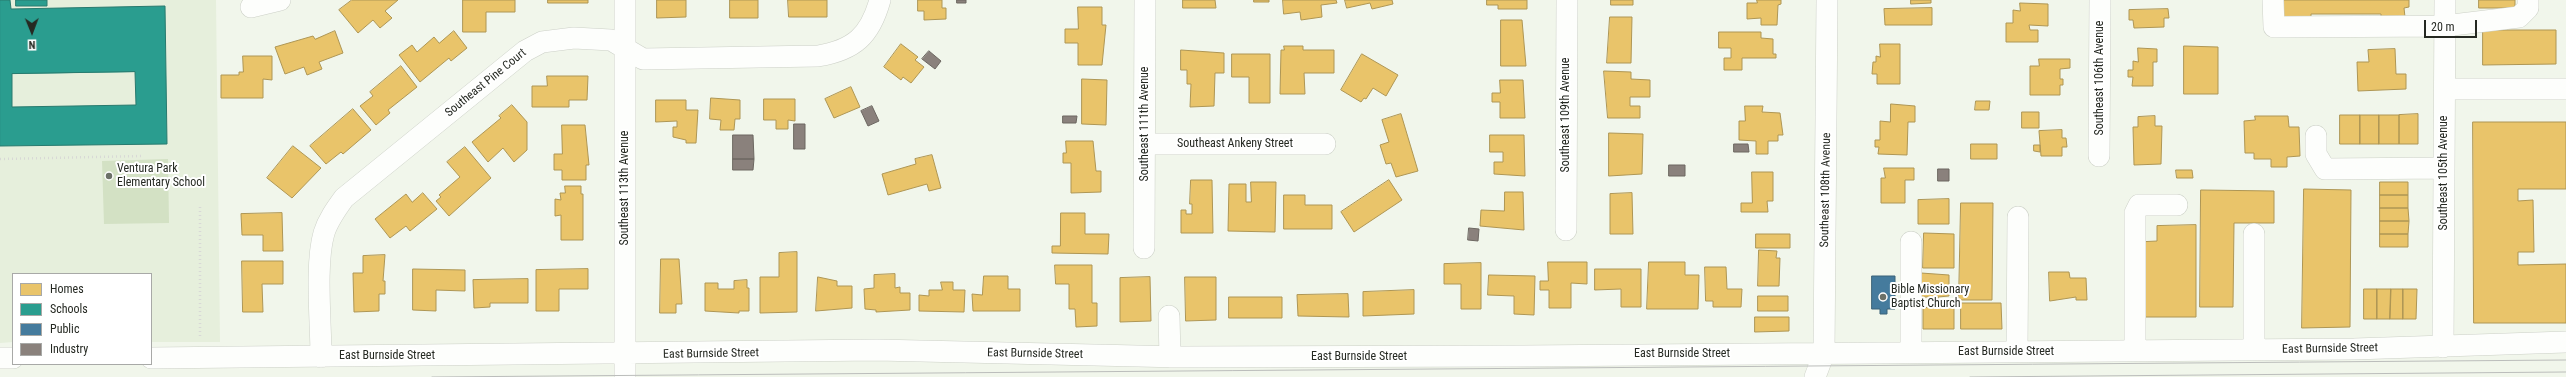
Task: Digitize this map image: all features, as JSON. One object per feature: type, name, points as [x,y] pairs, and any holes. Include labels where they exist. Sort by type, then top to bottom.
[{"type":"street","points":[[251,7],[280,0]]},
{"type":"street","name":"Southeast 113th Avenue","points":[[625,0],[625,377]]},
{"type":"street","name":"Southeast Pine Court","points":[[321,357],[320,256],[324,233],[332,216],[344,198],[525,50],[542,42],[574,38],[611,40],[643,59],[818,56],[835,53],[851,46],[866,33],[876,17],[880,0]]},
{"type":"street","name":"Southeast 111th Avenue","points":[[1144,248],[1145,0]]},
{"type":"street","name":"Southeast 109th Avenue","points":[[1566,230],[1567,0]]},
{"type":"street","name":"Southeast 108th Avenue","points":[[1815,377],[1824,354],[1827,0]]},
{"type":"street","name":"Southeast 106th Avenue","points":[[2099,156],[2100,0]]},
{"type":"street","points":[[2273,0],[2274,27],[2444,26],[2519,17],[2528,8],[2528,0]]},
{"type":"street","name":"Southeast 105th Avenue","points":[[2443,347],[2445,0]]},
{"type":"street","points":[[2445,89],[2566,89]]},
{"type":"street","points":[[2316,136],[2316,154],[2325,169],[2444,168]]},
{"type":"street","name":"Southeast Ankeny Street","points":[[1144,144],[1325,144]]},
{"type":"street","points":[[2135,351],[2135,212],[2139,205],[2177,205]]},
{"type":"street","points":[[2017,352],[2018,217]]},
{"type":"street","points":[[2254,234],[2254,350]]},
{"type":"street","points":[[1911,242],[1911,352]]},
{"type":"street","points":[[1169,316],[1170,357]]},
{"type":"street","name":"East Burnside Street","points":[[152,358],[625,354],[877,350],[1170,357],[1824,354],[2443,347],[2566,342]]},
{"type":"street","points":[[0,358],[12,358]]},
{"type":"path","points":[[0,159],[142,156]]},
{"type":"path","points":[[200,208],[200,326]]},
{"type":"shaded area","name":"Ventura Park Elementary School","points":[[0,0],[216,0],[220,342],[152,342],[152,273],[12,273],[12,342],[0,343]]},
{"type":"shaded area","points":[[168,159],[169,223],[104,224],[102,161]]},
{"type":"building: Homes","points":[[352,0],[398,0],[385,11],[392,18],[380,28],[373,20],[358,33],[339,10]]},
{"type":"building: Homes","points":[[463,0],[515,0],[515,12],[486,12],[486,32],[463,32]]},
{"type":"building: Homes","points":[[548,0],[588,0],[588,3],[548,3]]},
{"type":"building: Homes","points":[[657,0],[686,0],[686,17],[657,18]]},
{"type":"building: Homes","points":[[730,0],[758,0],[758,18],[730,18]]},
{"type":"building: Homes","points":[[788,0],[827,0],[827,17],[789,17]]},
{"type":"building: Homes","points":[[918,0],[942,0],[942,8],[946,8],[946,19],[924,20],[924,11],[918,11]]},
{"type":"building: Homes","points":[[1183,0],[1215,0],[1216,8],[1183,8]]},
{"type":"building: Homes","points":[[1254,0],[1269,0],[1269,2],[1254,2]]},
{"type":"building: Homes","points":[[1283,0],[1336,0],[1337,3],[1321,5],[1322,17],[1301,20],[1300,12],[1284,14]]},
{"type":"building: Homes","points":[[1345,0],[1392,0],[1393,4],[1372,9],[1370,3],[1347,8]]},
{"type":"building: Homes","points":[[1487,0],[1527,0],[1527,9],[1498,9],[1498,5],[1487,5]]},
{"type":"building: Homes","points":[[1611,0],[1633,0],[1633,5],[1611,5]]},
{"type":"building: Homes","points":[[1757,0],[1781,0],[1781,4],[1778,5],[1777,25],[1761,25],[1761,18],[1747,19],[1747,3],[1757,3]]},
{"type":"building: Homes","points":[[1911,0],[1931,0],[1931,3],[1911,4]]},
{"type":"building: Homes","points":[[2283,0],[2409,0],[2409,7],[2404,8],[2405,17],[2381,18],[2381,14],[2311,14],[2311,18],[2284,19]]},
{"type":"building: Homes","points":[[2479,0],[2515,0],[2515,8],[2479,8]]},
{"type":"building: Homes","points":[[2020,3],[2048,4],[2048,26],[2029,25],[2030,30],[2038,30],[2038,42],[2006,42],[2006,23],[2013,23],[2013,10],[2020,11]]},
{"type":"building: Homes","points":[[1078,7],[1102,7],[1102,25],[1106,25],[1102,65],[1078,65],[1078,43],[1065,43],[1065,29],[1078,29]]},
{"type":"building: Homes","points":[[1932,8],[1932,25],[1885,25],[1884,9]]},
{"type":"building: Homes","points":[[2168,9],[2169,18],[2164,18],[2164,27],[2134,28],[2133,20],[2129,20],[2129,10]]},
{"type":"building: Homes","points":[[1610,17],[1632,17],[1631,63],[1607,63]]},
{"type":"building: Homes","points":[[1501,20],[1522,20],[1526,66],[1501,66]]},
{"type":"building: Homes","points":[[2483,30],[2556,30],[2556,64],[2483,65]]},
{"type":"building: Homes","points":[[335,31],[343,53],[319,62],[322,69],[307,75],[304,67],[285,74],[275,47],[313,36],[315,39]]},
{"type":"building: Homes","points":[[454,31],[467,48],[451,61],[449,58],[420,82],[399,55],[412,45],[417,52],[434,37],[439,43]]},
{"type":"building: Homes","points":[[1719,32],[1761,32],[1761,38],[1773,39],[1773,54],[1776,54],[1776,58],[1742,58],[1742,70],[1724,70],[1724,58],[1731,58],[1731,48],[1719,48]]},
{"type":"building: Homes","points":[[901,44],[918,57],[915,60],[924,67],[911,83],[903,77],[901,80],[884,67]]},
{"type":"building: Homes","points":[[1880,44],[1900,44],[1900,84],[1877,84],[1877,74],[1872,74],[1873,62],[1876,62],[1876,56],[1880,57]]},
{"type":"building: Homes","points":[[1284,46],[1303,46],[1303,50],[1334,50],[1334,73],[1304,73],[1305,94],[1280,94],[1281,50],[1284,50]]},
{"type":"building: Homes","points":[[2184,46],[2218,47],[2218,94],[2184,94]]},
{"type":"building: Homes","points":[[2138,48],[2157,49],[2157,62],[2153,62],[2153,86],[2132,86],[2133,77],[2128,77],[2128,70],[2133,70],[2133,61],[2138,62]]},
{"type":"building: Homes","points":[[2395,49],[2396,74],[2406,74],[2406,89],[2358,91],[2357,62],[2369,62],[2368,50]]},
{"type":"building: Homes","points":[[1181,50],[1224,53],[1224,73],[1215,73],[1214,106],[1190,107],[1191,84],[1187,84],[1187,70],[1181,70]]},
{"type":"building: Homes","points":[[1232,54],[1270,54],[1270,103],[1249,103],[1249,77],[1232,77]]},
{"type":"building: Homes","points":[[1362,54],[1398,75],[1386,96],[1373,88],[1366,99],[1364,98],[1361,102],[1341,90]]},
{"type":"building: Homes","points":[[243,56],[272,56],[272,80],[263,79],[263,98],[221,98],[221,75],[239,75],[239,72],[243,72]]},
{"type":"building: Homes","points":[[2039,59],[2070,59],[2070,68],[2060,69],[2060,79],[2063,79],[2063,85],[2060,85],[2060,95],[2030,95],[2030,66],[2039,66]]},
{"type":"building: Homes","points":[[401,66],[417,87],[388,110],[390,113],[376,125],[360,106],[373,96],[370,92]]},
{"type":"building: Homes","points":[[1604,71],[1631,72],[1631,79],[1650,80],[1650,97],[1630,97],[1630,106],[1640,106],[1640,118],[1608,118]]},
{"type":"building: Homes","points":[[547,76],[588,76],[587,100],[569,100],[569,107],[532,107],[532,86],[547,86]]},
{"type":"building: Homes","points":[[1082,79],[1107,80],[1106,125],[1082,124]]},
{"type":"building: Homes","points":[[1500,80],[1523,80],[1525,118],[1500,118],[1500,102],[1492,102],[1492,93],[1500,93]]},
{"type":"building: Homes","points":[[851,87],[860,107],[834,118],[825,99]]},
{"type":"building: Homes","points":[[711,98],[740,100],[740,119],[735,119],[734,130],[720,130],[721,120],[710,119]]},
{"type":"building: Homes","points":[[764,99],[795,99],[795,121],[788,120],[788,129],[776,129],[776,120],[764,120]]},
{"type":"building: Homes","points":[[656,100],[686,100],[686,110],[698,110],[696,143],[686,143],[686,140],[673,137],[673,127],[677,127],[677,121],[656,122]]},
{"type":"building: Homes","points":[[1976,101],[1990,101],[1989,110],[1975,110]]},
{"type":"building: Homes","points":[[1891,104],[1915,106],[1915,122],[1908,122],[1907,155],[1878,154],[1879,147],[1875,147],[1875,140],[1880,140],[1880,121],[1890,122]]},
{"type":"building: Homes","points":[[512,105],[527,122],[527,150],[514,162],[503,148],[488,162],[472,142],[501,118],[499,116]]},
{"type":"building: Homes","points":[[1745,106],[1763,106],[1762,112],[1780,113],[1783,135],[1778,135],[1778,141],[1768,141],[1768,154],[1756,154],[1756,141],[1739,140],[1739,121],[1745,121]]},
{"type":"building: Homes","points":[[353,109],[371,130],[343,154],[341,152],[326,164],[310,146]]},
{"type":"building: Homes","points":[[2022,112],[2039,112],[2039,128],[2022,128]]},
{"type":"building: Homes","points":[[1401,114],[1418,171],[1396,177],[1391,163],[1386,164],[1380,145],[1389,142],[1382,120]]},
{"type":"building: Homes","points":[[2418,114],[2418,144],[2399,144],[2399,115]]},
{"type":"building: Homes","points":[[2340,115],[2360,115],[2360,144],[2340,144]]},
{"type":"building: Homes","points":[[2360,115],[2379,115],[2379,144],[2360,144]]},
{"type":"building: Homes","points":[[2379,115],[2399,115],[2399,144],[2379,144]]},
{"type":"building: Homes","points":[[2155,116],[2155,126],[2162,126],[2161,164],[2134,165],[2133,127],[2138,127],[2138,117]]},
{"type":"building: Homes","points":[[2255,116],[2288,116],[2289,127],[2299,127],[2300,156],[2287,157],[2287,167],[2271,167],[2271,159],[2254,159],[2254,153],[2245,153],[2244,121],[2255,120]]},
{"type":"building: Homes","points":[[2473,122],[2566,122],[2566,189],[2518,189],[2518,201],[2533,200],[2534,252],[2518,252],[2518,265],[2566,264],[2566,323],[2474,323]]},
{"type":"building: Homes","points":[[562,125],[585,125],[589,165],[586,165],[586,180],[562,180],[562,170],[554,170],[554,154],[562,154]]},
{"type":"building: Homes","points":[[2062,130],[2062,138],[2066,138],[2067,147],[2062,147],[2062,156],[2041,156],[2039,131]]},
{"type":"building: Homes","points":[[1609,133],[1643,134],[1642,174],[1609,176]]},
{"type":"building: Homes","points":[[1490,135],[1524,135],[1525,176],[1494,174],[1494,162],[1503,162],[1503,152],[1490,152]]},
{"type":"building: Homes","points":[[1066,141],[1093,141],[1096,171],[1101,171],[1101,192],[1071,193],[1071,163],[1063,163],[1063,153],[1066,153]]},
{"type":"building: Homes","points":[[1971,144],[1997,144],[1997,159],[1971,159]]},
{"type":"building: Homes","points":[[2034,145],[2040,145],[2040,152],[2034,151]]},
{"type":"building: Homes","points":[[293,146],[321,168],[292,198],[267,178]]},
{"type":"building: Homes","points":[[465,147],[491,178],[449,216],[436,201],[441,197],[439,195],[460,177],[447,162]]},
{"type":"building: Homes","points":[[932,155],[941,188],[929,191],[927,184],[888,195],[882,174],[916,164],[915,159]]},
{"type":"building: Homes","points":[[1884,168],[1914,168],[1914,180],[1905,180],[1905,203],[1881,203],[1881,178],[1885,178]]},
{"type":"building: Homes","points":[[2176,170],[2192,170],[2193,178],[2177,178]]},
{"type":"building: Homes","points":[[1752,172],[1773,172],[1773,201],[1767,201],[1768,212],[1741,212],[1741,203],[1752,203]]},
{"type":"building: Homes","points":[[1191,180],[1212,180],[1213,233],[1181,233],[1181,210],[1186,210],[1186,214],[1192,214],[1192,204],[1190,204]]},
{"type":"building: Homes","points":[[1389,180],[1402,200],[1354,232],[1341,212]]},
{"type":"building: Homes","points":[[1251,182],[1276,182],[1275,232],[1228,231],[1229,184],[1246,184],[1246,202],[1251,202]]},
{"type":"building: Homes","points":[[2380,182],[2408,182],[2408,195],[2380,195]]},
{"type":"building: Homes","points":[[565,186],[581,186],[581,194],[583,194],[583,240],[561,240],[561,215],[555,216],[555,199],[561,200],[560,193],[565,193]]},
{"type":"building: Homes","points":[[2304,189],[2351,190],[2350,327],[2302,328]]},
{"type":"building: Homes","points":[[2201,190],[2274,191],[2274,223],[2234,223],[2233,307],[2200,307]]},
{"type":"building: Homes","points":[[1505,192],[1523,192],[1524,230],[1480,226],[1481,210],[1504,211]]},
{"type":"building: Homes","points":[[423,193],[437,209],[410,231],[406,226],[390,238],[375,219],[406,194],[412,202]]},
{"type":"building: Homes","points":[[1632,193],[1633,234],[1610,234],[1610,194]]},
{"type":"building: Homes","points":[[1284,195],[1305,195],[1305,205],[1332,205],[1332,229],[1284,229]]},
{"type":"building: Homes","points":[[2380,195],[2408,195],[2408,208],[2380,208]]},
{"type":"building: Homes","points":[[1949,199],[1949,224],[1918,224],[1918,200]]},
{"type":"building: Homes","points":[[1961,203],[1993,203],[1992,300],[1959,300]]},
{"type":"building: Homes","points":[[2380,208],[2408,208],[2409,221],[2380,221]]},
{"type":"building: Homes","points":[[282,213],[283,251],[263,251],[263,235],[242,235],[241,214]]},
{"type":"building: Homes","points":[[1061,213],[1085,213],[1085,234],[1109,234],[1108,254],[1052,253],[1052,246],[1060,246]]},
{"type":"building: Homes","points":[[2380,221],[2409,221],[2408,234],[2380,234]]},
{"type":"building: Homes","points":[[2196,225],[2196,317],[2141,317],[2137,242],[2157,241],[2157,226]]},
{"type":"building: Homes","points":[[1924,233],[1954,234],[1954,268],[1923,268]]},
{"type":"building: Homes","points":[[1756,234],[1790,234],[1790,248],[1756,248]]},
{"type":"building: Homes","points":[[2380,234],[2408,234],[2408,247],[2380,247]]},
{"type":"building: Homes","points":[[1759,250],[1777,251],[1776,258],[1780,258],[1779,286],[1758,286]]},
{"type":"building: Homes","points":[[797,252],[797,312],[760,313],[760,277],[779,277],[779,253]]},
{"type":"building: Homes","points":[[385,255],[383,281],[385,281],[385,294],[379,294],[379,311],[354,312],[353,273],[363,273],[363,256]]},
{"type":"building: Homes","points":[[661,259],[679,259],[682,304],[676,304],[676,313],[660,313]]},
{"type":"building: Homes","points":[[242,261],[283,261],[283,284],[262,284],[263,312],[243,312]]},
{"type":"building: Homes","points":[[1548,262],[1587,262],[1587,284],[1571,283],[1571,308],[1549,308],[1549,290],[1540,290],[1540,281],[1548,281]]},
{"type":"building: Homes","points":[[1649,262],[1685,262],[1685,275],[1699,275],[1698,309],[1647,309]]},
{"type":"building: Homes","points":[[1481,263],[1481,309],[1461,309],[1461,284],[1444,284],[1444,264]]},
{"type":"building: Homes","points":[[1055,265],[1092,265],[1092,303],[1097,303],[1097,326],[1076,327],[1075,309],[1069,309],[1069,284],[1056,284]]},
{"type":"building: Homes","points":[[1705,267],[1726,267],[1727,289],[1742,289],[1741,307],[1713,307],[1713,301],[1706,301]]},
{"type":"building: Homes","points":[[413,269],[465,270],[465,291],[436,290],[436,311],[413,310]]},
{"type":"building: Homes","points":[[588,269],[588,289],[559,289],[559,311],[536,311],[536,270]]},
{"type":"building: Homes","points":[[1595,269],[1641,269],[1641,307],[1621,307],[1621,289],[1595,290]]},
{"type":"building: Homes","points":[[2049,272],[2069,272],[2070,278],[2086,278],[2087,300],[2076,300],[2076,297],[2050,301]]},
{"type":"building: Homes","points":[[1921,273],[1949,275],[1949,296],[1938,297],[1939,301],[1933,302],[1933,297],[1921,297]]},
{"type":"building: Homes","points":[[895,274],[895,288],[900,287],[900,293],[910,293],[910,310],[876,312],[876,310],[865,309],[864,289],[874,288],[874,275]]},
{"type":"building: Homes","points":[[1489,275],[1535,276],[1534,315],[1514,314],[1514,296],[1488,295]]},
{"type":"building: Homes","points":[[984,276],[1008,276],[1008,289],[1020,289],[1020,311],[973,311],[972,294],[982,295]]},
{"type":"building: Homes","points":[[818,277],[837,281],[837,286],[852,286],[852,308],[816,311]]},
{"type":"building: Homes","points":[[1150,277],[1151,321],[1120,322],[1120,278]]},
{"type":"building: Homes","points":[[1185,277],[1216,277],[1216,320],[1186,321]]},
{"type":"building: Homes","points":[[528,279],[528,303],[490,303],[490,307],[474,308],[473,280]]},
{"type":"building: Homes","points":[[747,280],[747,288],[749,288],[749,311],[739,311],[739,313],[705,311],[705,283],[718,283],[718,289],[734,289],[734,281]]},
{"type":"building: Homes","points":[[941,282],[953,282],[953,290],[965,290],[964,312],[919,311],[919,295],[929,296],[929,290],[942,290]]},
{"type":"building: Homes","points":[[2364,289],[2377,289],[2377,319],[2364,319]]},
{"type":"building: Homes","points":[[2377,289],[2391,289],[2390,319],[2377,319]]},
{"type":"building: Homes","points":[[2391,289],[2403,289],[2403,319],[2390,319]]},
{"type":"building: Homes","points":[[2403,289],[2417,289],[2416,319],[2403,319]]},
{"type":"building: Homes","points":[[1414,290],[1414,314],[1363,316],[1363,292]]},
{"type":"building: Homes","points":[[1348,294],[1349,317],[1298,316],[1297,295]]},
{"type":"building: Homes","points":[[1758,296],[1788,296],[1788,311],[1758,311]]},
{"type":"building: Homes","points":[[1229,297],[1282,297],[1282,318],[1229,318]]},
{"type":"building: Homes","points":[[1961,303],[2001,303],[2002,329],[1961,329]]},
{"type":"building: Homes","points":[[1954,307],[1954,329],[1923,329],[1923,308]]},
{"type":"building: Homes","points":[[1755,317],[1789,317],[1789,331],[1755,332]]},
{"type":"building: Schools","points":[[0,0],[10,0],[11,9],[165,6],[167,144],[0,146]],"holes":[[[135,72],[136,105],[12,107],[12,74]]]},
{"type":"building: Schools","points":[[16,0],[47,0],[47,6],[16,6]]},
{"type":"building: Public","points":[[1872,276],[1895,276],[1895,309],[1887,309],[1887,314],[1880,314],[1880,309],[1872,309]]},
{"type":"building: Industry","points":[[957,0],[966,0],[966,3],[957,3]]},
{"type":"building: Industry","points":[[929,51],[941,61],[935,69],[922,59]]},
{"type":"building: Industry","points":[[872,106],[879,121],[868,126],[861,111]]},
{"type":"building: Industry","points":[[1063,116],[1077,116],[1076,123],[1063,123]]},
{"type":"building: Industry","points":[[794,124],[805,124],[805,149],[794,149]]},
{"type":"building: Industry","points":[[733,135],[753,135],[754,159],[733,159]]},
{"type":"building: Industry","points":[[1734,144],[1748,144],[1749,152],[1734,152]]},
{"type":"building: Industry","points":[[733,159],[754,159],[753,170],[733,170]]},
{"type":"building: Industry","points":[[1669,165],[1685,165],[1685,176],[1669,176]]},
{"type":"building: Industry","points":[[1938,169],[1949,169],[1949,181],[1938,181]]},
{"type":"building: Industry","points":[[1469,228],[1479,229],[1478,241],[1468,240]]},
{"type":"tram line","points":[[432,377],[2566,360]]},
{"type":"tram line","points":[[1970,377],[2566,372]]},
{"type":"place","name":"Ventura Park Elementary School","points":[[109,176]]},
{"type":"place","name":"Bible Missionary Baptist Church","points":[[1883,297]]}]
